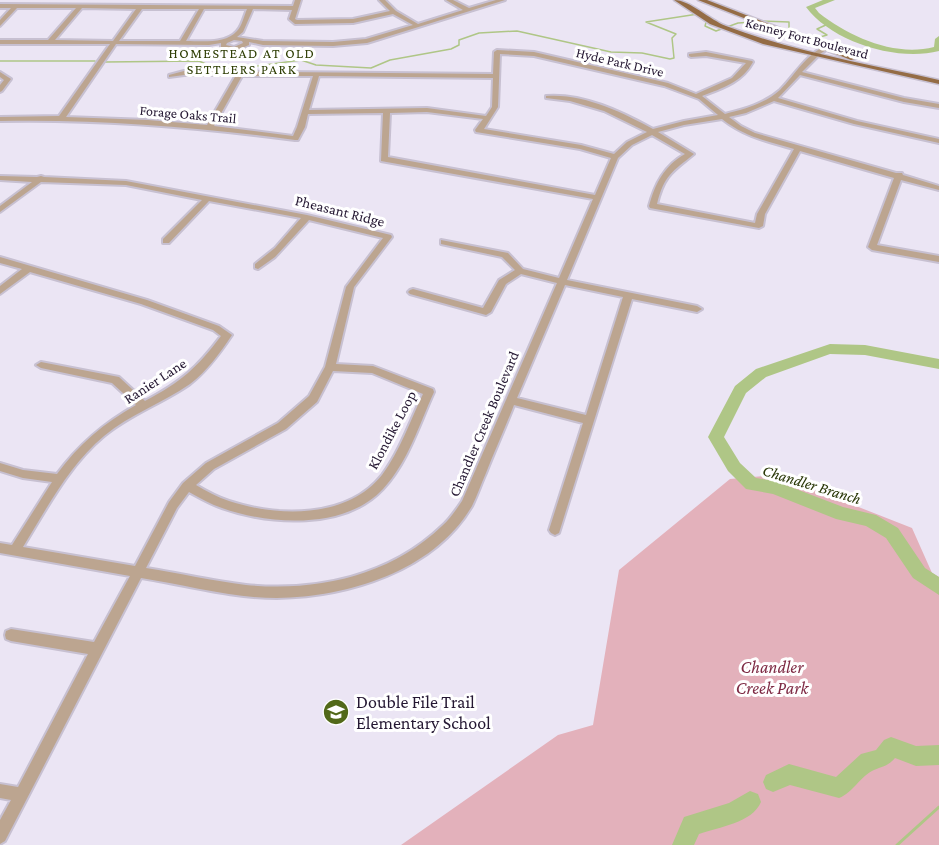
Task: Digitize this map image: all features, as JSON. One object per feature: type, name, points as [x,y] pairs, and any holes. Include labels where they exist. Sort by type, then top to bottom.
[{"type":"main road","name":"Kenney Fort Boulevard","points":[[677,0],[687,8],[739,34],[812,55],[939,80]]},
{"type":"main road","name":"Kenney Fort Boulevard","points":[[701,0],[876,65],[939,80]]},
{"type":"street","points":[[298,0],[292,19],[298,22],[353,21],[394,12]]},
{"type":"street","points":[[382,0],[394,12],[418,26]]},
{"type":"street","points":[[450,0],[468,10]]},
{"type":"street","points":[[0,42],[352,43],[380,38],[502,0]]},
{"type":"street","points":[[0,6],[295,8]]},
{"type":"street","points":[[0,24],[16,6]]},
{"type":"street","points":[[50,42],[80,7]]},
{"type":"street","points":[[61,118],[89,73],[116,43],[140,7]]},
{"type":"street","points":[[183,43],[202,8]]},
{"type":"street","points":[[227,42],[240,32],[250,8]]},
{"type":"street","points":[[240,32],[245,42]]},
{"type":"street","points":[[227,42],[245,42]]},
{"type":"street","name":"Chandler Creek Boulevard","points":[[0,548],[245,590],[282,593],[338,587],[386,570],[435,538],[459,516],[474,490],[615,157],[630,143],[653,131],[750,110],[773,99],[788,87],[812,55],[824,46]]},
{"type":"street","name":"Hyde Park Drive","points":[[488,118],[495,107],[496,52],[534,54],[666,84],[696,96],[752,135],[939,188]]},
{"type":"street","points":[[691,55],[726,56],[750,62],[746,71],[736,79],[696,96]]},
{"type":"street","points":[[171,76],[184,73],[496,76]]},
{"type":"street","points":[[799,73],[904,100],[939,105]]},
{"type":"street","points":[[0,74],[8,79],[0,90]]},
{"type":"street","points":[[210,127],[221,112],[240,74]]},
{"type":"street","name":"Forage Oaks Trail","points":[[0,119],[61,118],[210,127],[295,138],[306,112],[315,76]]},
{"type":"street","points":[[548,97],[567,98],[603,107],[626,116],[690,154],[670,166],[664,174],[653,206],[759,226],[761,214],[798,148]]},
{"type":"street","points":[[773,99],[845,120],[939,141]]},
{"type":"street","points":[[387,111],[384,159],[598,198]]},
{"type":"street","points":[[306,112],[438,111],[488,118],[479,130],[581,147],[615,157]]},
{"type":"street","points":[[899,175],[872,247],[939,259]]},
{"type":"street","name":"Pheasant Ridge","points":[[0,178],[126,183],[307,217],[388,237],[350,287],[330,367],[313,399],[282,426],[210,466],[187,486],[173,505],[0,836]]},
{"type":"street","points":[[0,210],[41,178]]},
{"type":"street","points":[[166,241],[208,198]]},
{"type":"street","points":[[258,266],[273,257],[287,236],[307,217]]},
{"type":"street","points":[[444,242],[505,255],[520,271],[697,309]]},
{"type":"street","name":"Ranier Lane","points":[[0,260],[144,302],[216,328],[227,335],[206,364],[189,379],[99,433],[60,479],[15,550]]},
{"type":"street","points":[[0,291],[28,269]]},
{"type":"street","points":[[413,292],[486,312],[502,282],[520,271]]},
{"type":"street","points":[[555,530],[628,296]]},
{"type":"street","points":[[41,365],[115,380],[144,406]]},
{"type":"street","name":"Klondike Loop","points":[[187,486],[225,504],[267,513],[307,516],[328,514],[354,504],[376,489],[393,465],[429,392],[373,370],[330,367]]},
{"type":"street","points":[[512,401],[589,420]]},
{"type":"street","points":[[0,467],[23,474],[60,479]]},
{"type":"street","points":[[11,635],[97,649]]},
{"type":"street","points":[[0,791],[22,795]]},
{"type":"green space","name":"Chandler Creek Park","points":[[777,475],[912,528],[932,573],[939,577],[939,845],[401,845],[558,735],[593,725],[619,570],[730,479]]},
{"type":"waterway","name":"Chandler Branch","points":[[831,0],[810,7],[826,22],[868,43],[895,51],[913,53],[938,49],[939,39]]},
{"type":"waterway","points":[[105,62],[199,61],[215,68],[251,67],[301,60],[316,65],[371,68],[390,60],[451,49],[459,45],[459,40],[479,33],[517,31],[611,52],[642,53],[670,59],[674,58],[672,38],[676,34],[646,22],[698,14]]},
{"type":"waterway","points":[[707,19],[705,26],[716,31],[738,23],[754,22]]},
{"type":"waterway","points":[[760,21],[789,22],[789,32]]},
{"type":"waterway","points":[[810,40],[827,35],[817,29],[828,24]]},
{"type":"waterway","points":[[0,61],[95,61]]},
{"type":"waterway","name":"Chandler Branch","points":[[939,364],[865,350],[830,349],[789,362],[761,373],[740,390],[716,437],[734,467],[752,484],[775,488],[842,514],[870,520],[892,533],[919,573],[939,587]]},
{"type":"waterway","name":"Chandler Branch","points":[[773,782],[789,774],[839,788],[868,761],[881,759],[891,747],[916,756],[939,755]]},
{"type":"waterway","name":"Chandler Branch","points":[[683,845],[692,825],[734,812],[750,802]]},
{"type":"waterway","points":[[897,845],[939,807]]},
{"type":"place","name":"Double File Trail Elementary School","points":[[336,712]]},
{"type":"district","name":"HOMESTEAD AT OLD SETTLERS PARK","points":[[242,62]]}]
